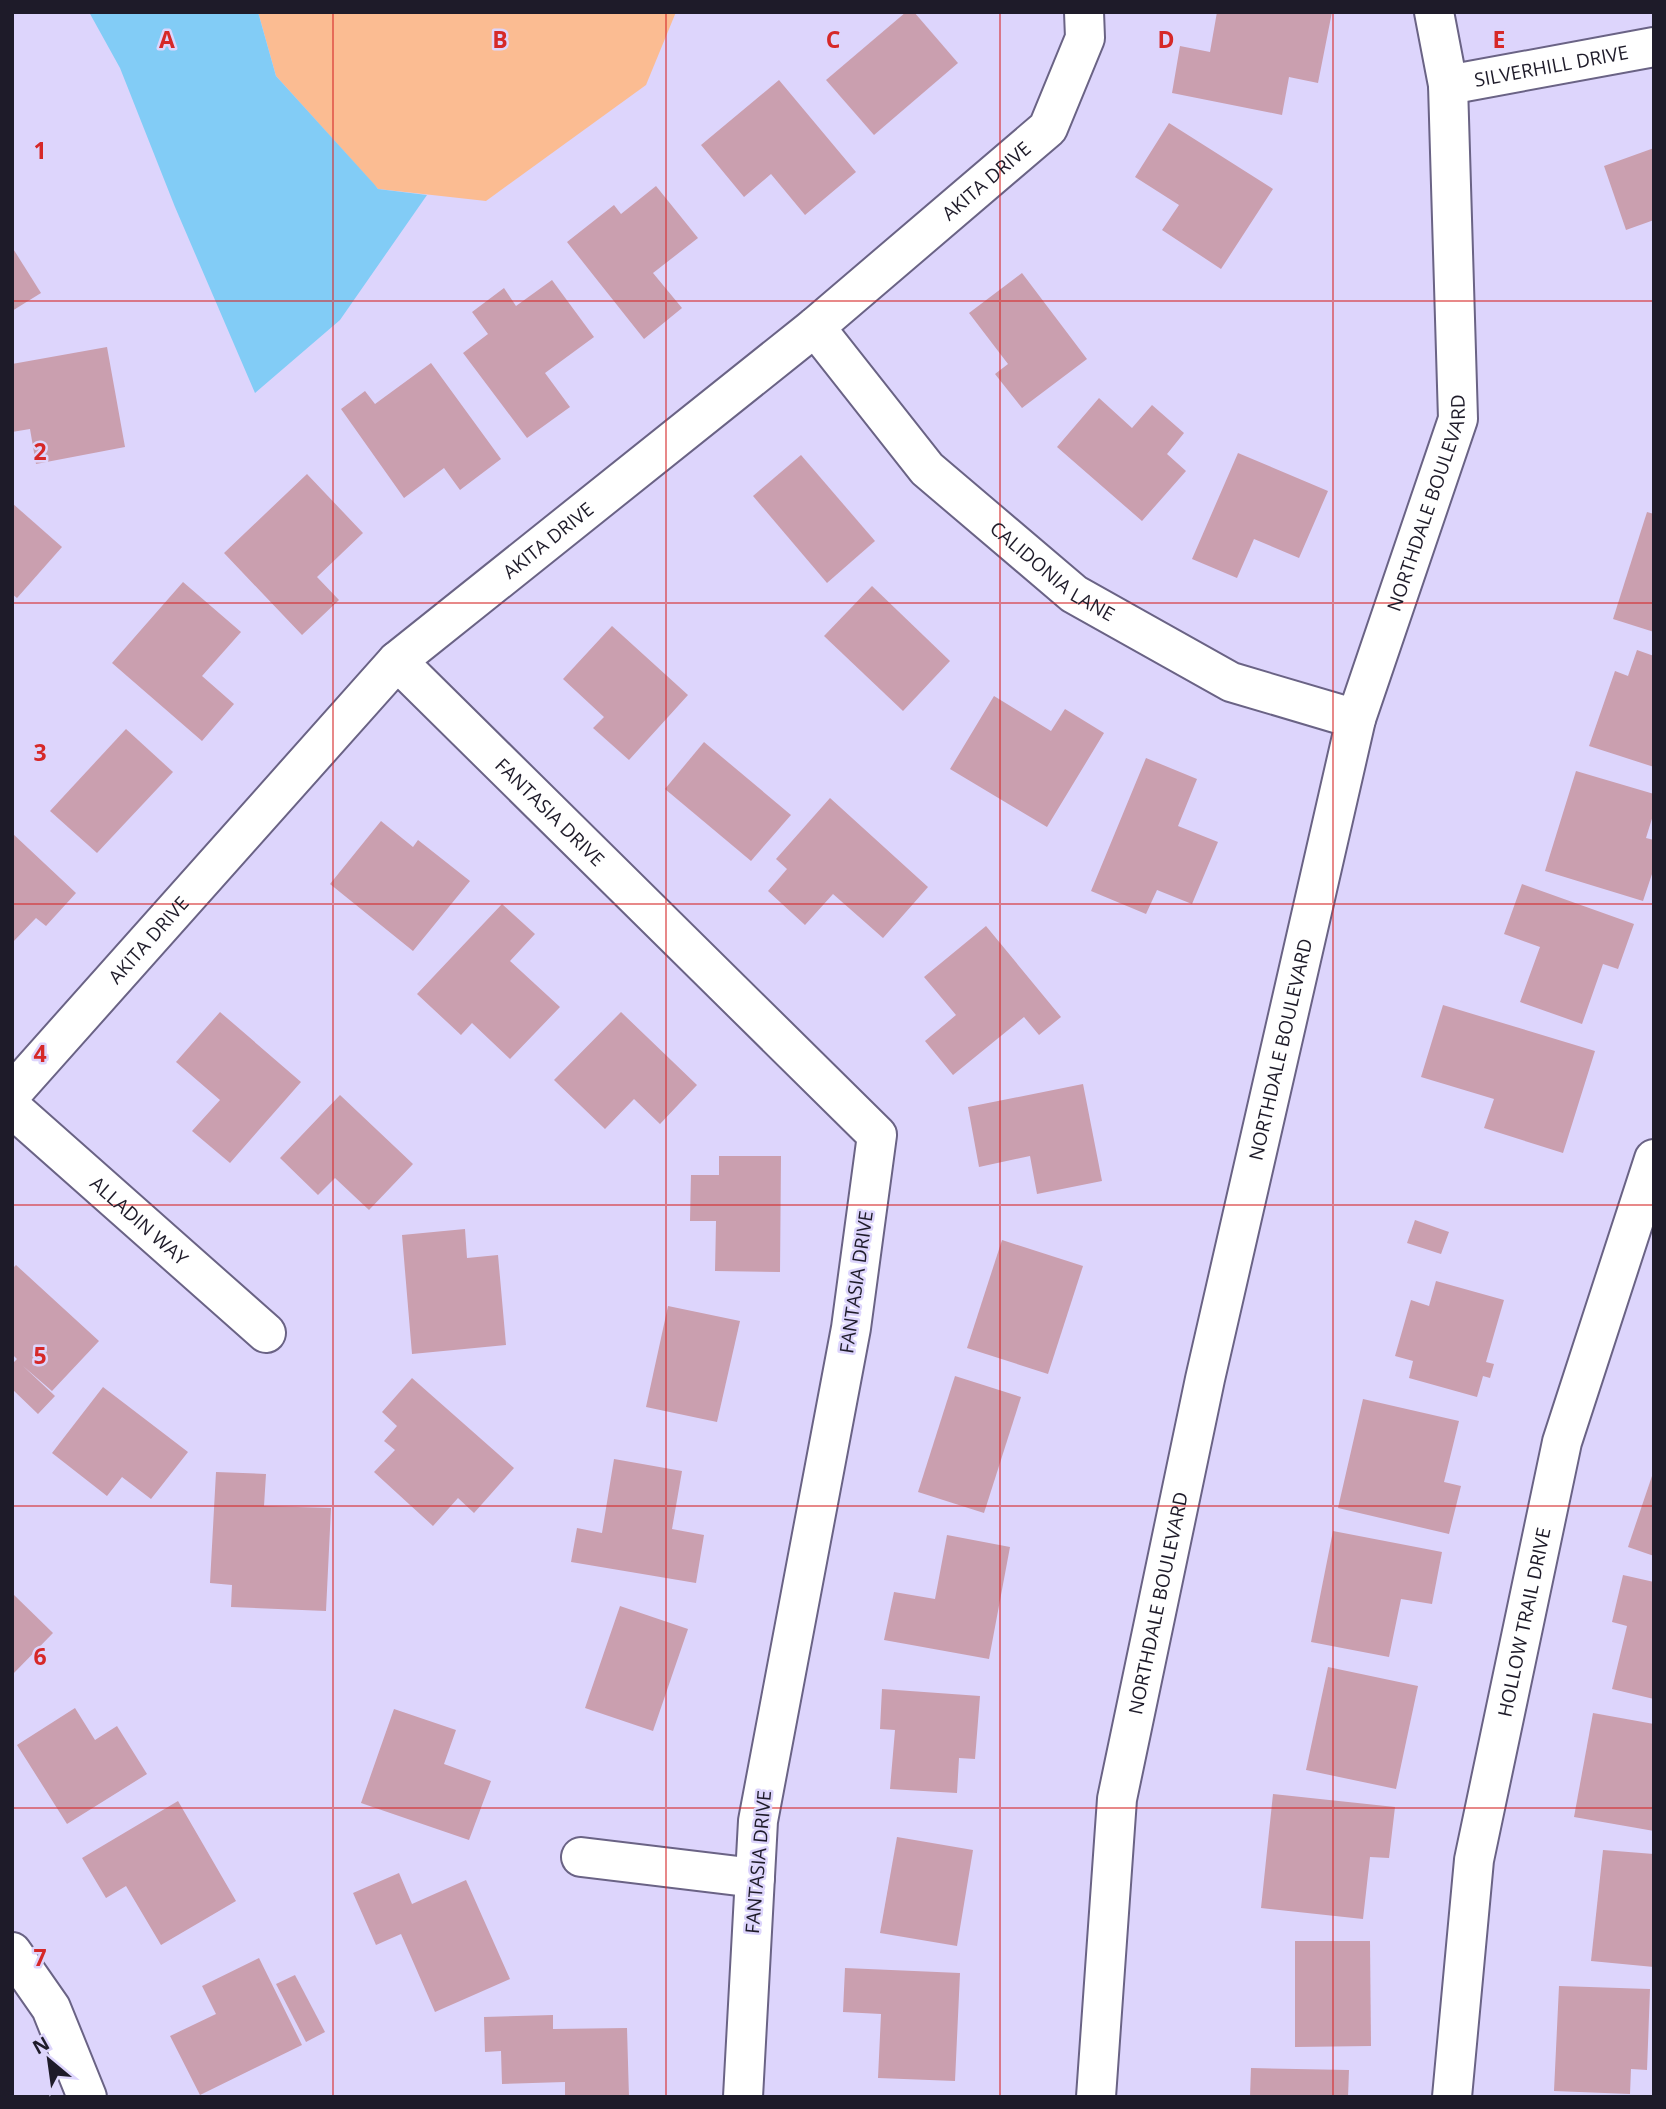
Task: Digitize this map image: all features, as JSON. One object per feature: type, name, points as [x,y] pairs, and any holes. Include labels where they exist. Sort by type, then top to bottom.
[{"type":"street","name":"AKITA DRIVE","points":[[12,1093],[397,661],[816,327],[1048,128],[1085,38],[1084,12]]},
{"type":"street","name":"NORTHDALE BOULEVARD","points":[[1096,2097],[1117,1799],[1205,1378],[1356,719],[1458,419],[1448,85],[1434,12]]},
{"type":"street","name":"SILVERHILL DRIVE","points":[[1448,85],[1654,47]]},
{"type":"street","name":"CALIDONIA LANE","points":[[816,327],[927,468],[1074,594],[1231,682],[1356,719]]},
{"type":"street","name":"FANTASIA DRIVE","points":[[397,661],[877,1135],[851,1328],[758,1821],[743,2097]]},
{"type":"street","name":"ALLADIN WAY","points":[[12,1108],[266,1333]]},
{"type":"street","name":"HOLLOW TRAIL DRIVE","points":[[1452,2097],[1474,1860],[1562,1442],[1654,1159]]},
{"type":"street","points":[[581,1857],[755,1878]]},
{"type":"street","points":[[12,1952],[51,2008],[87,2097]]},
{"type":"shaded area","points":[[258,12],[676,12],[646,85],[486,201],[378,189],[276,76]]},
{"type":"water","points":[[89,12],[258,12],[276,76],[378,189],[427,195],[340,320],[255,393],[175,207],[120,68]]},
{"type":"building","points":[[906,12],[914,12],[958,63],[874,135],[826,80]]},
{"type":"building","points":[[1217,12],[1332,12],[1318,83],[1289,77],[1282,115],[1172,93],[1180,46],[1210,52]]},
{"type":"building","points":[[779,80],[856,172],[805,215],[771,174],[744,197],[701,145]]},
{"type":"building","points":[[1169,123],[1273,189],[1221,269],[1162,230],[1179,205],[1135,177]]},
{"type":"building","points":[[1654,148],[1654,220],[1626,230],[1604,166]]},
{"type":"building","points":[[656,186],[698,238],[653,273],[682,308],[644,339],[567,242],[614,205],[621,214]]},
{"type":"building","points":[[12,247],[41,293],[12,311]]},
{"type":"building","points":[[1022,273],[1087,359],[1022,408],[995,374],[1008,364],[969,313]]},
{"type":"building","points":[[552,280],[594,337],[545,373],[570,407],[527,438],[463,353],[488,334],[472,312],[504,288],[516,306]]},
{"type":"building","points":[[107,347],[125,447],[36,464],[30,429],[12,432],[12,364]]},
{"type":"building","points":[[431,363],[501,459],[460,490],[444,468],[404,498],[341,409],[365,391],[375,404]]},
{"type":"building","points":[[1099,398],[1132,428],[1152,405],[1184,433],[1167,454],[1186,471],[1142,521],[1057,447]]},
{"type":"building","points":[[1238,453],[1328,491],[1299,558],[1254,539],[1237,578],[1192,559]]},
{"type":"building","points":[[801,455],[875,541],[827,583],[753,496]]},
{"type":"building","points":[[307,474],[363,533],[317,577],[339,600],[302,635],[224,553]]},
{"type":"building","points":[[12,503],[62,547],[17,598],[12,594]]},
{"type":"building","points":[[1647,512],[1654,514],[1654,632],[1613,619]]},
{"type":"building","points":[[183,582],[241,632],[202,676],[234,704],[202,741],[112,663]]},
{"type":"building","points":[[872,586],[950,661],[903,711],[824,636]]},
{"type":"building","points":[[612,626],[688,695],[629,760],[593,728],[604,717],[563,679]]},
{"type":"building","points":[[1637,650],[1654,656],[1654,767],[1589,746],[1615,671],[1628,676]]},
{"type":"building","points":[[994,696],[1051,731],[1065,709],[1104,733],[1047,827],[950,769]]},
{"type":"building","points":[[126,729],[173,772],[97,853],[50,811]]},
{"type":"building","points":[[704,742],[791,815],[751,861],[665,789]]},
{"type":"building","points":[[1146,758],[1197,779],[1178,826],[1218,842],[1192,904],[1157,890],[1146,914],[1091,891]]},
{"type":"building","points":[[1576,771],[1654,794],[1654,812],[1646,838],[1654,840],[1654,868],[1643,901],[1545,871]]},
{"type":"building","points":[[830,798],[928,887],[883,938],[833,894],[805,925],[768,891],[787,869],[776,859]]},
{"type":"building","points":[[381,821],[413,847],[418,840],[470,881],[413,951],[330,884]]},
{"type":"building","points":[[12,833],[76,893],[46,926],[36,918],[12,943]]},
{"type":"building","points":[[1522,884],[1634,924],[1618,969],[1603,964],[1582,1024],[1520,1002],[1540,947],[1504,934]]},
{"type":"building","points":[[502,904],[535,934],[510,961],[560,1007],[510,1059],[472,1023],[461,1035],[417,994]]},
{"type":"building","points":[[986,926],[1061,1017],[1039,1035],[1024,1017],[953,1075],[925,1041],[956,1015],[924,977]]},
{"type":"building","points":[[1443,1005],[1595,1051],[1563,1153],[1484,1128],[1494,1099],[1421,1077]]},
{"type":"building","points":[[220,1012],[301,1082],[230,1163],[192,1131],[220,1100],[176,1062]]},
{"type":"building","points":[[621,1012],[697,1085],[660,1124],[634,1099],[605,1129],[554,1080]]},
{"type":"building","points":[[1083,1084],[1102,1181],[1037,1194],[1030,1156],[979,1167],[968,1107]]},
{"type":"building","points":[[340,1095],[413,1164],[369,1210],[335,1178],[318,1195],[280,1158]]},
{"type":"building","points":[[719,1156],[781,1156],[780,1272],[715,1271],[716,1221],[690,1221],[691,1175],[719,1175]]},
{"type":"building","points":[[1415,1220],[1449,1232],[1441,1254],[1407,1243]]},
{"type":"building","points":[[465,1229],[467,1258],[498,1255],[506,1345],[412,1354],[402,1235]]},
{"type":"building","points":[[1002,1240],[1083,1266],[1048,1374],[967,1348]]},
{"type":"building","points":[[16,1265],[99,1341],[52,1391],[23,1366],[55,1396],[38,1414],[12,1389],[12,1364],[17,1359],[12,1354],[12,1269]]},
{"type":"building","points":[[1436,1281],[1504,1300],[1486,1362],[1494,1364],[1490,1378],[1483,1376],[1477,1397],[1409,1378],[1413,1361],[1395,1356],[1411,1300],[1429,1306]]},
{"type":"building","points":[[668,1306],[740,1321],[717,1422],[646,1407]]},
{"type":"building","points":[[955,1376],[1021,1397],[984,1513],[918,1492]]},
{"type":"building","points":[[412,1378],[514,1468],[474,1513],[458,1498],[433,1526],[374,1472],[395,1450],[384,1441],[397,1426],[382,1412]]},
{"type":"building","points":[[103,1387],[188,1452],[151,1499],[122,1477],[107,1496],[52,1453]]},
{"type":"building","points":[[1363,1399],[1459,1421],[1444,1482],[1461,1486],[1449,1534],[1338,1508]]},
{"type":"building","points":[[614,1459],[682,1471],[672,1529],[704,1535],[696,1583],[571,1562],[577,1528],[602,1533]]},
{"type":"building","points":[[216,1472],[266,1474],[264,1506],[331,1508],[326,1611],[231,1607],[232,1585],[210,1583]]},
{"type":"building","points":[[1654,1473],[1654,1556],[1628,1547]]},
{"type":"building","points":[[1333,1531],[1442,1552],[1432,1604],[1401,1599],[1389,1657],[1311,1642]]},
{"type":"building","points":[[947,1535],[1010,1547],[989,1659],[884,1640],[894,1592],[935,1599]]},
{"type":"building","points":[[1623,1575],[1654,1582],[1654,1699],[1612,1689],[1627,1626],[1612,1622]]},
{"type":"building","points":[[12,1593],[53,1633],[12,1675]]},
{"type":"building","points":[[620,1606],[688,1629],[653,1731],[585,1708]]},
{"type":"building","points":[[1328,1667],[1418,1686],[1396,1789],[1306,1770]]},
{"type":"building","points":[[882,1689],[980,1696],[975,1759],[959,1758],[957,1793],[890,1789],[895,1730],[880,1729]]},
{"type":"building","points":[[75,1708],[95,1740],[117,1726],[147,1774],[67,1824],[17,1745]]},
{"type":"building","points":[[394,1709],[456,1730],[444,1764],[491,1781],[469,1840],[361,1803]]},
{"type":"building","points":[[1593,1713],[1654,1724],[1654,1831],[1574,1817]]},
{"type":"building","points":[[1273,1794],[1395,1807],[1389,1858],[1370,1857],[1363,1919],[1261,1908]]},
{"type":"building","points":[[178,1801],[236,1901],[161,1945],[126,1886],[106,1898],[82,1858]]},
{"type":"building","points":[[897,1837],[973,1850],[957,1946],[880,1933]]},
{"type":"building","points":[[1603,1850],[1654,1854],[1654,1967],[1591,1961]]},
{"type":"building","points":[[399,1873],[412,1904],[466,1880],[510,1979],[435,2012],[401,1934],[376,1945],[353,1893]]},
{"type":"building","points":[[1295,1941],[1370,1941],[1371,2046],[1295,2047]]},
{"type":"building","points":[[259,1958],[302,2045],[200,2095],[170,2036],[216,2014],[202,1986]]},
{"type":"building","points":[[845,1968],[960,1973],[955,2081],[878,2078],[881,2014],[843,2012]]},
{"type":"building","points":[[295,1975],[325,2032],[306,2042],[276,1984]]},
{"type":"building","points":[[1559,1986],[1650,1989],[1647,2070],[1631,2069],[1630,2094],[1554,2091]]},
{"type":"building","points":[[553,2015],[553,2029],[627,2028],[629,2097],[565,2097],[565,2082],[502,2084],[501,2051],[485,2052],[484,2017]]},
{"type":"building","points":[[1251,2068],[1349,2070],[1348,2097],[1250,2097]]}]
